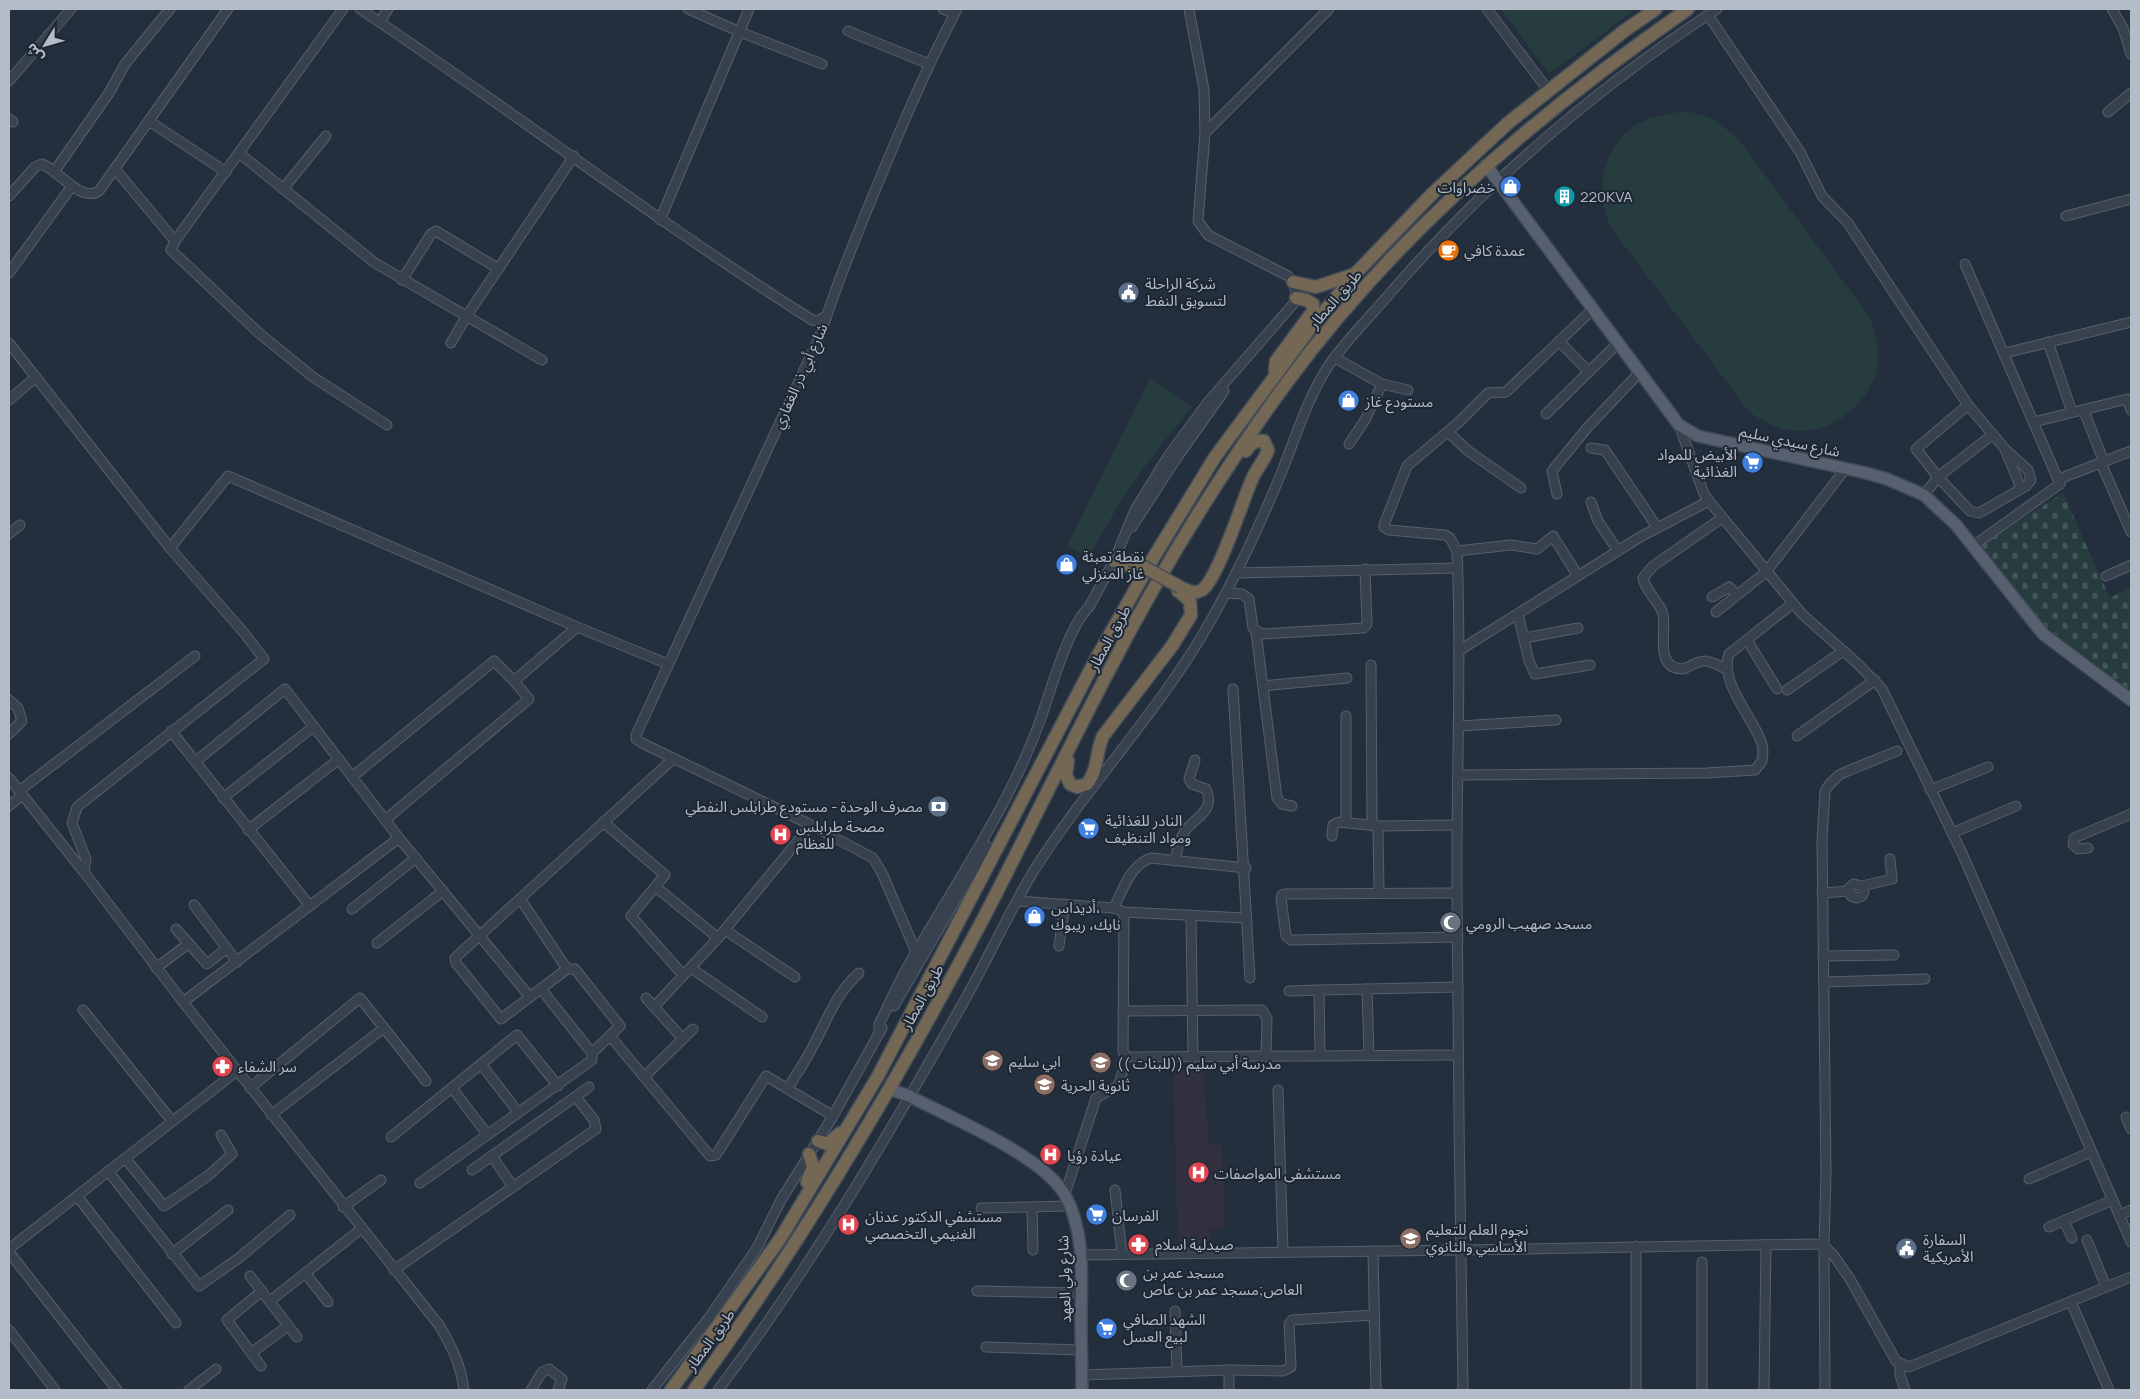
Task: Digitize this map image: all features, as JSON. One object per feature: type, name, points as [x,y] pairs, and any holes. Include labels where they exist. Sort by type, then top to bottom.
[{"type":"highway","name":"طريق المطار","points":[[671,1390],[789,1224],[878,1076],[951,941],[1098,656],[1148,567],[1215,457],[1312,326],[1356,273],[1438,187],[1508,123],[1548,90],[1624,31],[1656,9]]},
{"type":"highway","name":"طريق المطار","points":[[694,1390],[800,1237],[890,1089],[981,922],[1071,748],[1104,679],[1190,528],[1222,476],[1287,382],[1335,322],[1404,246],[1486,165],[1621,56],[1688,9]]},
{"type":"highway","points":[[1294,282],[1316,287],[1356,273]]},
{"type":"highway","points":[[1276,376],[1276,361],[1313,311],[1313,304],[1310,301],[1296,298]]},
{"type":"highway","points":[[1119,550],[1130,563],[1179,589],[1196,592],[1204,588],[1240,513],[1253,477],[1266,457],[1268,450],[1264,441],[1254,442],[1249,446],[1190,528]]},
{"type":"highway","points":[[1071,748],[1066,775],[1070,784],[1083,787],[1098,775],[1098,747],[1103,736],[1172,646],[1191,615],[1190,601],[1179,589]]},
{"type":"highway","points":[[818,1141],[823,1144],[831,1143],[852,1120]]},
{"type":"highway","points":[[789,1224],[812,1171],[812,1160],[809,1154]]},
{"type":"main road","name":"شارع سيدي سليم","points":[[1486,165],[1616,344],[1679,426],[1698,436],[1846,468],[1887,479],[1924,495],[1947,515],[2043,634],[2131,700]]},
{"type":"main road","name":"شارع ولي العهد","points":[[890,1089],[909,1096],[1024,1157],[1044,1172],[1064,1194],[1075,1218],[1081,1254],[1082,1390]]},
{"type":"street","points":[[9,81],[71,9]]},
{"type":"street","points":[[54,172],[109,93],[125,64],[170,9]]},
{"type":"street","points":[[9,196],[38,165],[45,165],[72,186],[89,194],[96,193],[115,170],[228,9]]},
{"type":"street","points":[[343,9],[175,241],[171,250],[260,334],[312,376],[387,425]]},
{"type":"street","points":[[360,9],[574,156],[660,220],[812,320],[818,321],[826,316]]},
{"type":"street","points":[[380,22],[388,9]]},
{"type":"street","points":[[688,9],[740,32],[822,64]]},
{"type":"street","points":[[660,220],[749,9]]},
{"type":"street","points":[[943,9],[956,11]]},
{"type":"street","points":[[652,1390],[708,1319],[757,1248],[781,1200],[834,1116],[919,954],[990,830],[1040,729],[1070,640],[1119,550],[1176,458],[1251,355],[1291,308],[1296,298],[1294,282],[1279,271],[1208,235],[1200,227],[1198,221],[1205,132],[1201,66],[1189,9]]},
{"type":"street","points":[[1205,132],[1329,9]]},
{"type":"street","points":[[1487,9],[1548,90]]},
{"type":"street","points":[[718,1390],[745,1355],[844,1209],[957,1014],[1034,872],[1098,775],[1175,678],[1226,593],[1264,515],[1314,394],[1335,358],[1425,253],[1498,181],[1587,104],[1717,9]]},
{"type":"street","points":[[2112,9],[2123,28],[2131,54]]},
{"type":"street","name":"شارع أبي ذر الغفاري","points":[[673,759],[636,739],[668,664],[822,331],[826,316],[879,181],[929,64],[956,11]]},
{"type":"street","points":[[1708,15],[1803,158],[1822,196],[1848,223],[1968,405],[1992,435],[2028,470],[2031,480],[1979,513],[1974,512],[1938,477],[1917,453],[1917,446],[1968,405]]},
{"type":"street","points":[[848,30],[929,64]]},
{"type":"street","points":[[2108,112],[2131,93]]},
{"type":"street","points":[[149,121],[226,172]]},
{"type":"street","points":[[283,189],[326,136]]},
{"type":"street","points":[[239,153],[375,264],[542,360]]},
{"type":"street","points":[[451,343],[574,156]]},
{"type":"street","points":[[115,170],[175,241]]},
{"type":"street","points":[[9,273],[72,186]]},
{"type":"street","points":[[2066,216],[2131,199]]},
{"type":"street","points":[[402,280],[431,234],[436,231],[499,269]]},
{"type":"street","points":[[1965,264],[2059,479],[2058,487],[1973,546]]},
{"type":"street","points":[[1463,1390],[1458,1055],[1457,825],[1460,650],[1457,551],[1450,538],[1444,535],[1389,530],[1384,527],[1408,466],[1448,432],[1488,393],[1506,392],[1592,310]]},
{"type":"street","points":[[2005,353],[2131,322]]},
{"type":"street","points":[[1559,340],[1588,371]]},
{"type":"street","points":[[2048,342],[2072,412]]},
{"type":"street","points":[[9,343],[170,548],[245,634],[264,659],[171,731],[75,810],[72,823],[86,859],[84,872]]},
{"type":"street","points":[[1546,414],[1616,344]]},
{"type":"street","points":[[1335,358],[1382,384],[1408,390]]},
{"type":"street","points":[[1557,494],[1552,471],[1587,428],[1639,373]]},
{"type":"street","points":[[9,400],[36,378]]},
{"type":"street","points":[[1349,444],[1365,420],[1382,384]]},
{"type":"street","points":[[2034,422],[2072,412],[2084,411],[2129,398],[2131,410]]},
{"type":"street","points":[[2084,411],[2102,462],[2131,532]]},
{"type":"street","points":[[1679,426],[1698,480],[1709,501],[1722,518],[1792,604],[1875,680],[1888,699],[1952,833],[2016,981],[2035,1016],[2091,1152],[2130,1237]]},
{"type":"street","points":[[1448,432],[1468,450],[1522,488]]},
{"type":"street","points":[[1924,495],[1938,477],[1992,435]]},
{"type":"street","points":[[1591,448],[1604,450],[1657,527]]},
{"type":"street","points":[[2005,449],[2021,488]]},
{"type":"street","points":[[2059,479],[2131,452]]},
{"type":"street","points":[[1716,612],[1766,572],[1846,468]]},
{"type":"street","points":[[170,548],[228,476],[577,627],[668,664]]},
{"type":"street","points":[[1460,650],[1657,527],[1709,501]]},
{"type":"street","points":[[1591,502],[1598,521],[1618,551]]},
{"type":"street","points":[[1722,518],[1653,566],[1643,578],[1662,612],[1664,624],[1662,648],[1671,664],[1684,669],[1698,660],[1706,660],[1727,669]]},
{"type":"street","points":[[9,534],[20,524]]},
{"type":"street","points":[[1457,551],[1511,545],[1537,549],[1553,536],[1578,576]]},
{"type":"street","points":[[2106,576],[2131,565]]},
{"type":"street","points":[[1236,573],[1458,568]]},
{"type":"street","points":[[1256,632],[1262,634],[1364,628],[1367,624],[1365,569]]},
{"type":"street","points":[[1712,597],[1729,587],[1737,595]]},
{"type":"street","points":[[1226,593],[1242,594],[1249,599],[1251,621],[1256,632],[1277,798],[1282,804],[1292,806]]},
{"type":"street","points":[[1458,775],[1706,773],[1755,770],[1762,761],[1762,742],[1748,718],[1727,669],[1726,662],[1729,654],[1792,604]]},
{"type":"street","points":[[1518,614],[1535,674],[1590,665]]},
{"type":"street","points":[[514,681],[577,627]]},
{"type":"street","points":[[1524,638],[1578,628]]},
{"type":"street","points":[[1747,640],[1777,690]]},
{"type":"street","points":[[1787,690],[1843,651]]},
{"type":"street","points":[[9,806],[21,793],[194,656]]},
{"type":"street","points":[[352,777],[494,661],[530,700],[385,820]]},
{"type":"street","points":[[1371,665],[1375,826],[1379,892]]},
{"type":"street","points":[[1263,686],[1347,678]]},
{"type":"street","points":[[1797,736],[1875,680]]},
{"type":"street","points":[[196,761],[285,689],[399,838],[530,997]]},
{"type":"street","points":[[1233,689],[1246,868],[1245,918],[1250,978]]},
{"type":"street","points":[[9,700],[18,708],[22,721],[9,734]]},
{"type":"street","points":[[1346,716],[1346,822]]},
{"type":"street","points":[[1460,726],[1556,720]]},
{"type":"street","points":[[224,798],[313,727]]},
{"type":"street","points":[[171,731],[310,906]]},
{"type":"street","points":[[1825,1390],[1824,1246],[1826,1173],[1822,840],[1825,791],[1839,775],[1897,751]]},
{"type":"street","points":[[592,1053],[618,1028],[619,1023],[574,969],[567,969],[504,1018],[498,1017],[455,960],[457,954],[521,900],[673,759],[811,824],[873,858],[886,880],[919,954]]},
{"type":"street","points":[[248,830],[338,760]]},
{"type":"street","points":[[1175,861],[1185,830],[1205,814],[1207,809],[1206,789],[1192,784],[1189,779],[1195,760]]},
{"type":"street","points":[[1930,790],[1988,766]]},
{"type":"street","points":[[9,778],[360,1229],[439,1325],[453,1348],[460,1366],[464,1390]]},
{"type":"street","points":[[1952,833],[2016,806]]},
{"type":"street","points":[[2088,848],[2078,849],[2073,844],[2074,838],[2131,814]]},
{"type":"street","points":[[603,822],[665,875],[631,916],[683,975]]},
{"type":"street","points":[[1332,836],[1334,824],[1346,822],[1375,826],[1457,825]]},
{"type":"street","points":[[654,1007],[725,930],[811,824]]},
{"type":"street","points":[[183,1002],[399,838]]},
{"type":"street","points":[[352,909],[416,858]]},
{"type":"street","points":[[1114,908],[1130,877],[1144,860],[1151,858],[1246,868]]},
{"type":"street","points":[[1822,892],[1849,892],[1852,897],[1860,897],[1864,892],[1862,886],[1892,880],[1890,859]]},
{"type":"street","points":[[656,887],[718,938]]},
{"type":"street","points":[[377,943],[443,890]]},
{"type":"street","points":[[1457,893],[1379,892],[1282,895],[1286,936],[1294,941],[1458,937]]},
{"type":"street","points":[[521,900],[567,969]]},
{"type":"street","points":[[1017,901],[1114,908],[1124,912],[1245,918]]},
{"type":"street","points":[[1059,946],[1065,904]]},
{"type":"street","points":[[194,905],[236,962]]},
{"type":"street","points":[[1124,912],[1123,1052],[1127,1057],[1458,1055]]},
{"type":"street","points":[[1191,916],[1193,1058]]},
{"type":"street","points":[[176,929],[207,964],[226,948]]},
{"type":"street","points":[[725,930],[795,977]]},
{"type":"street","points":[[156,968],[188,944]]},
{"type":"street","points":[[1823,956],[1894,955]]},
{"type":"street","points":[[691,968],[762,1017]]},
{"type":"street","points":[[788,1088],[812,1049],[834,1001],[845,986],[859,973]]},
{"type":"street","points":[[1824,982],[1925,979]]},
{"type":"street","points":[[1289,991],[1458,987]]},
{"type":"street","points":[[1368,989],[1368,1055]]},
{"type":"street","points":[[420,1183],[592,1060],[592,1053],[541,990]]},
{"type":"street","points":[[1320,990],[1320,1056]]},
{"type":"street","points":[[250,1088],[360,998],[426,1081]]},
{"type":"street","points":[[646,998],[683,1039]]},
{"type":"street","points":[[83,1010],[172,1121]]},
{"type":"street","points":[[1123,1011],[1262,1010],[1267,1019],[1266,1056]]},
{"type":"street","points":[[272,1115],[384,1028]]},
{"type":"street","points":[[644,1077],[693,1029]]},
{"type":"street","points":[[390,1137],[518,1035],[558,1086]]},
{"type":"street","points":[[610,1036],[710,1156],[713,1157],[764,1078],[769,1076],[834,1116]]},
{"type":"street","points":[[481,1064],[518,1112]]},
{"type":"street","points":[[117,1390],[9,1250],[237,1071]]},
{"type":"street","points":[[1064,1194],[1096,1098],[1118,1086],[1122,1074]]},
{"type":"street","points":[[472,1170],[589,1087]]},
{"type":"street","points":[[452,1088],[487,1134]]},
{"type":"street","points":[[1278,1090],[1283,1252]]},
{"type":"street","points":[[394,1270],[596,1129],[594,1120],[576,1097]]},
{"type":"street","points":[[2126,1117],[2131,1129]]},
{"type":"street","points":[[125,1158],[164,1206],[209,1175],[232,1154],[221,1135]]},
{"type":"street","points":[[2029,1180],[2091,1152]]},
{"type":"street","points":[[492,1156],[514,1187]]},
{"type":"street","points":[[108,1171],[199,1286],[239,1258],[290,1215]]},
{"type":"street","points":[[343,1207],[380,1180]]},
{"type":"street","points":[[1115,1190],[1122,1254]]},
{"type":"street","points":[[77,1196],[176,1322]]},
{"type":"street","points":[[2049,1227],[2113,1200]]},
{"type":"street","points":[[980,1208],[1070,1206]]},
{"type":"street","points":[[1032,1207],[1033,1250]]},
{"type":"street","points":[[172,1254],[228,1210]]},
{"type":"street","points":[[2120,1215],[2131,1210]]},
{"type":"street","points":[[2064,1220],[2072,1238]]},
{"type":"street","points":[[270,1301],[360,1229]]},
{"type":"street","points":[[2087,1240],[2106,1287]]},
{"type":"street","points":[[1081,1254],[1373,1252],[1815,1244],[1824,1246],[1841,1266],[1893,1358],[1900,1365],[1910,1367],[2131,1277]]},
{"type":"street","points":[[1764,1390],[1766,1245]]},
{"type":"street","points":[[1636,1246],[1636,1390]]},
{"type":"street","points":[[1373,1252],[1376,1390]]},
{"type":"street","points":[[1702,1262],[1702,1390]]},
{"type":"street","points":[[304,1273],[328,1302]]},
{"type":"street","points":[[250,1276],[297,1337]]},
{"type":"street","points":[[261,1366],[227,1319],[262,1291]]},
{"type":"street","points":[[977,1291],[1081,1293]]},
{"type":"street","points":[[2071,1302],[2109,1390]]},
{"type":"street","points":[[1176,1310],[1177,1371]]},
{"type":"street","points":[[1082,1375],[1177,1371],[1288,1370],[1291,1367],[1289,1324],[1292,1320],[1374,1315]]},
{"type":"street","points":[[251,1353],[288,1326]]},
{"type":"street","points":[[9,1330],[55,1390]]},
{"type":"street","points":[[986,1347],[1081,1350]]},
{"type":"street","points":[[1900,1365],[1900,1375],[1905,1390]]},
{"type":"street","points":[[189,1390],[216,1369]]},
{"type":"street","points":[[531,1390],[542,1372],[549,1369],[562,1379],[558,1390]]},
{"type":"street","points":[[1229,1370],[1229,1390]]},
{"type":"shaded area","points":[[1203,1070],[1209,1145],[1222,1145],[1225,1229],[1210,1229],[1210,1248],[1178,1248],[1173,1071]]},
{"type":"green space","points":[[1501,9],[1636,9],[1549,74]]},
{"type":"green space","points":[[1686,111],[1709,117],[1736,136],[1869,316],[1878,349],[1877,369],[1872,384],[1853,409],[1827,426],[1796,431],[1772,425],[1749,412],[1612,229],[1606,216],[1602,188],[1604,173],[1614,147],[1634,126],[1646,120]]},
{"type":"green space","points":[[1150,378],[1192,407],[1153,455],[1124,496],[1088,557],[1067,546]]},
{"type":"green space","points":[[2063,493],[2110,598],[2131,586],[2131,693],[2041,623],[1981,545]]},
{"type":"place","name":"خضراوات","points":[[1511,187]]},
{"type":"place","name":"220KVA","points":[[1564,196]]},
{"type":"place","name":"عمدة كافي","points":[[1448,250]]},
{"type":"place","name":"شركة الراحلة لتسويق النفط","points":[[1129,292]]},
{"type":"place","name":"مستودع غاز","points":[[1349,401]]},
{"type":"place","name":"الأبيض للمواد الغذائية","points":[[1753,463]]},
{"type":"place","name":"نقطة تعبئة غاز المنزلي","points":[[1066,565]]},
{"type":"place","name":"مصرف الوحدة - مستودع طرابلس النفطي","points":[[939,806]]},
{"type":"place","name":"النادر للغذائية ومواد التنظيف","points":[[1089,829]]},
{"type":"place","name":"مصحة طرابلس للعظام","points":[[780,835]]},
{"type":"place","name":"أديداس، نايك، ريبوك","points":[[1035,916]]},
{"type":"place","name":"مسجد صهيب الرومي","points":[[1450,923]]},
{"type":"place","name":"ابي سليم","points":[[993,1061]]},
{"type":"place","name":"مدرسة أبي سليم ((للبنات ))","points":[[1101,1063]]},
{"type":"place","name":"سر الشفاء","points":[[222,1066]]},
{"type":"place","name":"ثانوية الحرية","points":[[1045,1085]]},
{"type":"place","name":"عيادة رؤيا","points":[[1051,1155]]},
{"type":"place","name":"مستشفى المواصفات","points":[[1198,1173]]},
{"type":"place","name":"الفرسان","points":[[1096,1215]]},
{"type":"place","name":"مستشفي الدكتور عدنان الغنيمي التخصصي","points":[[849,1225]]},
{"type":"place","name":"نجوم العلم للتعليم الأساسي والثانوي","points":[[1410,1238]]},
{"type":"place","name":"صيدلية اسلام","points":[[1139,1244]]},
{"type":"place","name":"السفارة الأمريكية","points":[[1907,1248]]},
{"type":"place","name":"مسجد عمر بن العاص;مسجد عمر بن عاص","points":[[1127,1281]]},
{"type":"place","name":"الشهد الصافي لبيع العسل","points":[[1107,1328]]}]
